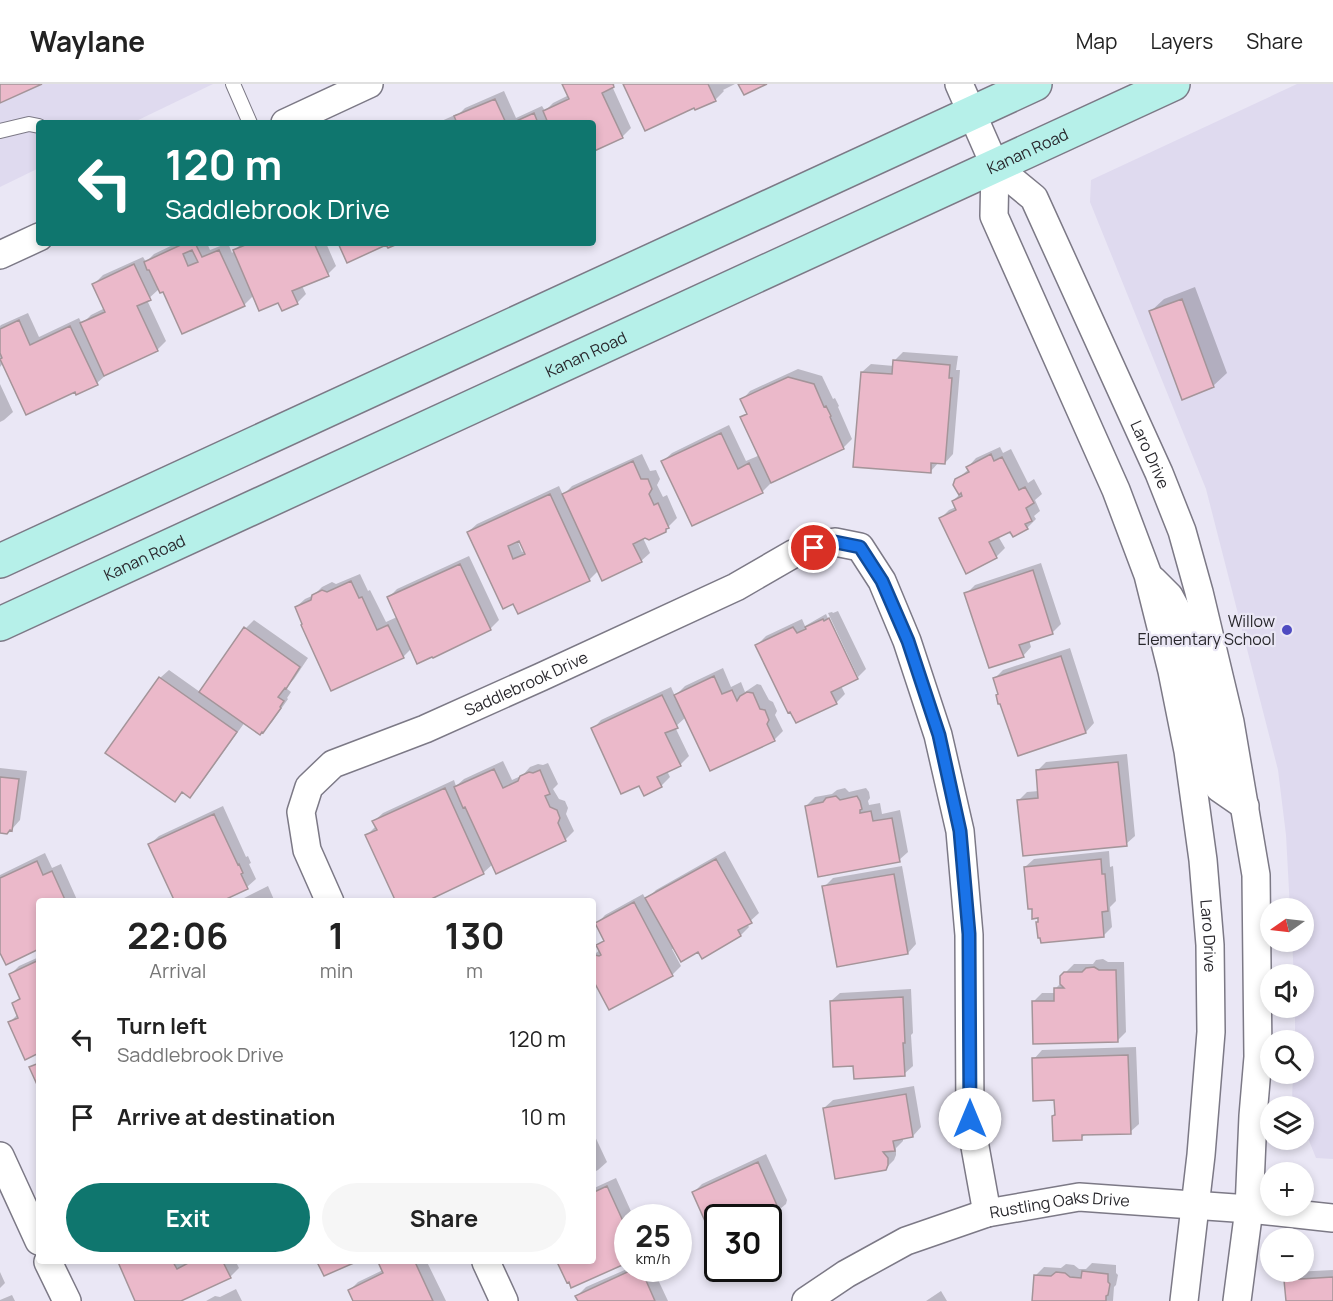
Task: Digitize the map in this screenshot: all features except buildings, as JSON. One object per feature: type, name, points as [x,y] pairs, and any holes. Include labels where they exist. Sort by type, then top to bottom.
[{"type":"main road","points":[[0,561],[1035,84]]},
{"type":"main road","name":"Kanan Road","points":[[0,624],[1173,84]]},
{"type":"street","points":[[291,120],[369,84]]},
{"type":"street","name":"Laro Drive","points":[[959,84],[995,166],[994,216],[1116,490],[1148,575],[1172,670],[1188,751],[1203,860],[1210,945],[1211,1032],[1201,1155],[1184,1301]]},
{"type":"street","name":"Laro Drive","points":[[995,166],[1034,198],[1159,473],[1182,531],[1230,722],[1256,875],[1258,1057],[1253,1116],[1250,1209],[1237,1301]]},
{"type":"street","points":[[0,255],[36,238]]},
{"type":"street","name":"Saddlebrook Drive","points":[[328,898],[307,850],[301,812],[309,787],[333,764],[425,729],[541,677],[736,587],[793,555],[835,542],[860,547],[882,581],[908,641],[939,735],[960,831],[969,934],[970,1119],[987,1213]]},
{"type":"street","name":"Laro Drive","points":[[1148,575],[1169,596],[1181,618],[1204,711],[1219,788],[1245,806]]},
{"type":"street","points":[[0,1156],[36,1234]]},
{"type":"street","name":"Rustling Oaks Drive","points":[[806,1301],[846,1274],[906,1241],[987,1213],[1079,1197],[1194,1204],[1333,1218]]},
{"type":"street","points":[[49,1264],[67,1301]]},
{"type":"street","points":[[487,1264],[504,1301]]},
{"type":"lane","points":[[233,84],[249,120]]},
{"type":"lane","points":[[0,131],[29,124],[36,125]]},
{"type":"shaded area","points":[[0,84],[213,84],[138,120],[36,120],[36,169],[0,187]]},
{"type":"shaded area","name":"Willow Elementary School","points":[[1297,84],[1333,84],[1333,1159],[1316,1158],[1313,1150],[1314,1096],[1292,1096],[1293,1084],[1314,1084],[1314,1030],[1295,1030],[1295,1018],[1314,1018],[1314,964],[1293,964],[1293,952],[1314,952],[1314,898],[1289,898],[1286,835],[1278,770],[1206,489],[1090,202],[1091,180]]},
{"type":"place","name":"Willow Elementary School","points":[[1287,630]]},
{"type":"route","points":[[814,548],[835,542],[860,547],[882,581],[908,641],[939,735],[960,831],[969,934],[970,1119]]}]
